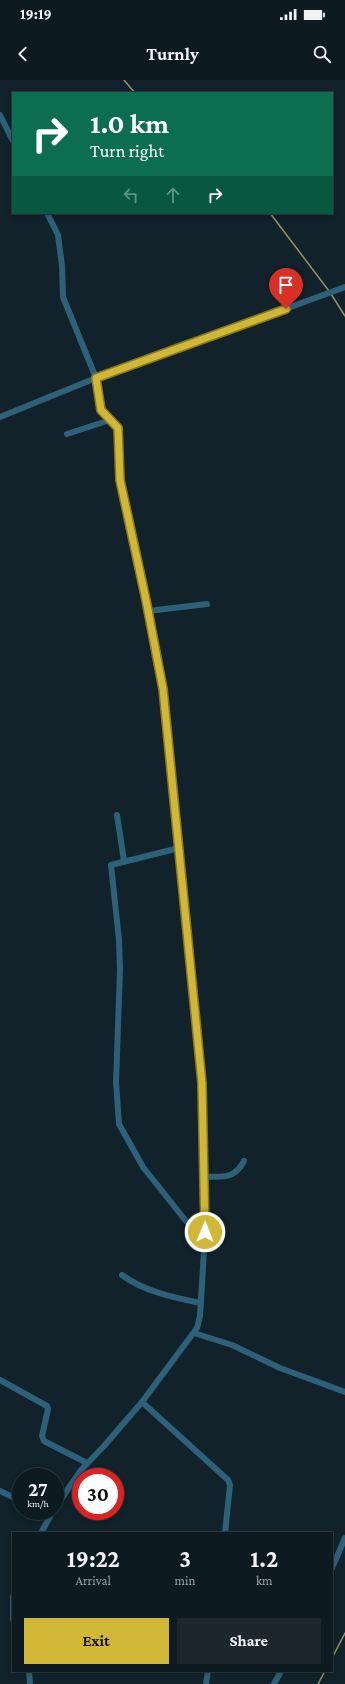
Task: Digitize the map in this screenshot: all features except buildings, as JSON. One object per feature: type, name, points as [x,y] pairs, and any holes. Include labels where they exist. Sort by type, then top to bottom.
[{"type":"street","points":[[0,115],[12,139]]},
{"type":"street","points":[[48,214],[58,235],[62,266],[63,297],[96,378],[101,410],[118,428],[120,480],[163,689],[202,1083],[205,1245],[200,1316],[194,1333],[142,1402],[87,1463],[64,1493]]},
{"type":"street","points":[[0,417],[96,378],[345,287]]},
{"type":"street","points":[[67,434],[110,420]]},
{"type":"street","points":[[148,611],[207,604]]},
{"type":"street","points":[[117,815],[124,861]]},
{"type":"street","points":[[179,848],[111,865],[119,940],[120,970],[116,1082],[119,1124],[143,1167],[205,1245]]},
{"type":"street","points":[[204,1177],[234,1175],[244,1162]]},
{"type":"street","points":[[122,1275],[149,1289],[201,1303]]},
{"type":"street","points":[[194,1333],[232,1345],[280,1368],[345,1392]]},
{"type":"street","points":[[0,1380],[46,1406],[48,1409],[42,1436],[44,1441],[87,1463]]},
{"type":"street","points":[[142,1402],[228,1480],[230,1485],[225,1532]]},
{"type":"street","points":[[0,1491],[12,1497]]},
{"type":"street","points":[[42,1532],[48,1520]]},
{"type":"street","points":[[333,1566],[343,1550],[345,1538]]},
{"type":"street","points":[[29,1672],[30,1684]]},
{"type":"street","points":[[206,1684],[208,1672]]},
{"type":"street","points":[[274,1684],[280,1672]]},
{"type":"waterway","points":[[124,80],[134,92]]},
{"type":"waterway","points":[[271,214],[329,291]]},
{"type":"waterway","points":[[331,294],[345,316]]},
{"type":"waterway","points":[[333,1656],[345,1633]]},
{"type":"waterway","points":[[318,1684],[324,1672]]},
{"type":"route","points":[[205,1232],[206,1219],[202,1083],[163,689],[146,600],[120,480],[118,428],[103,414],[101,410],[96,378],[286,309]]}]
